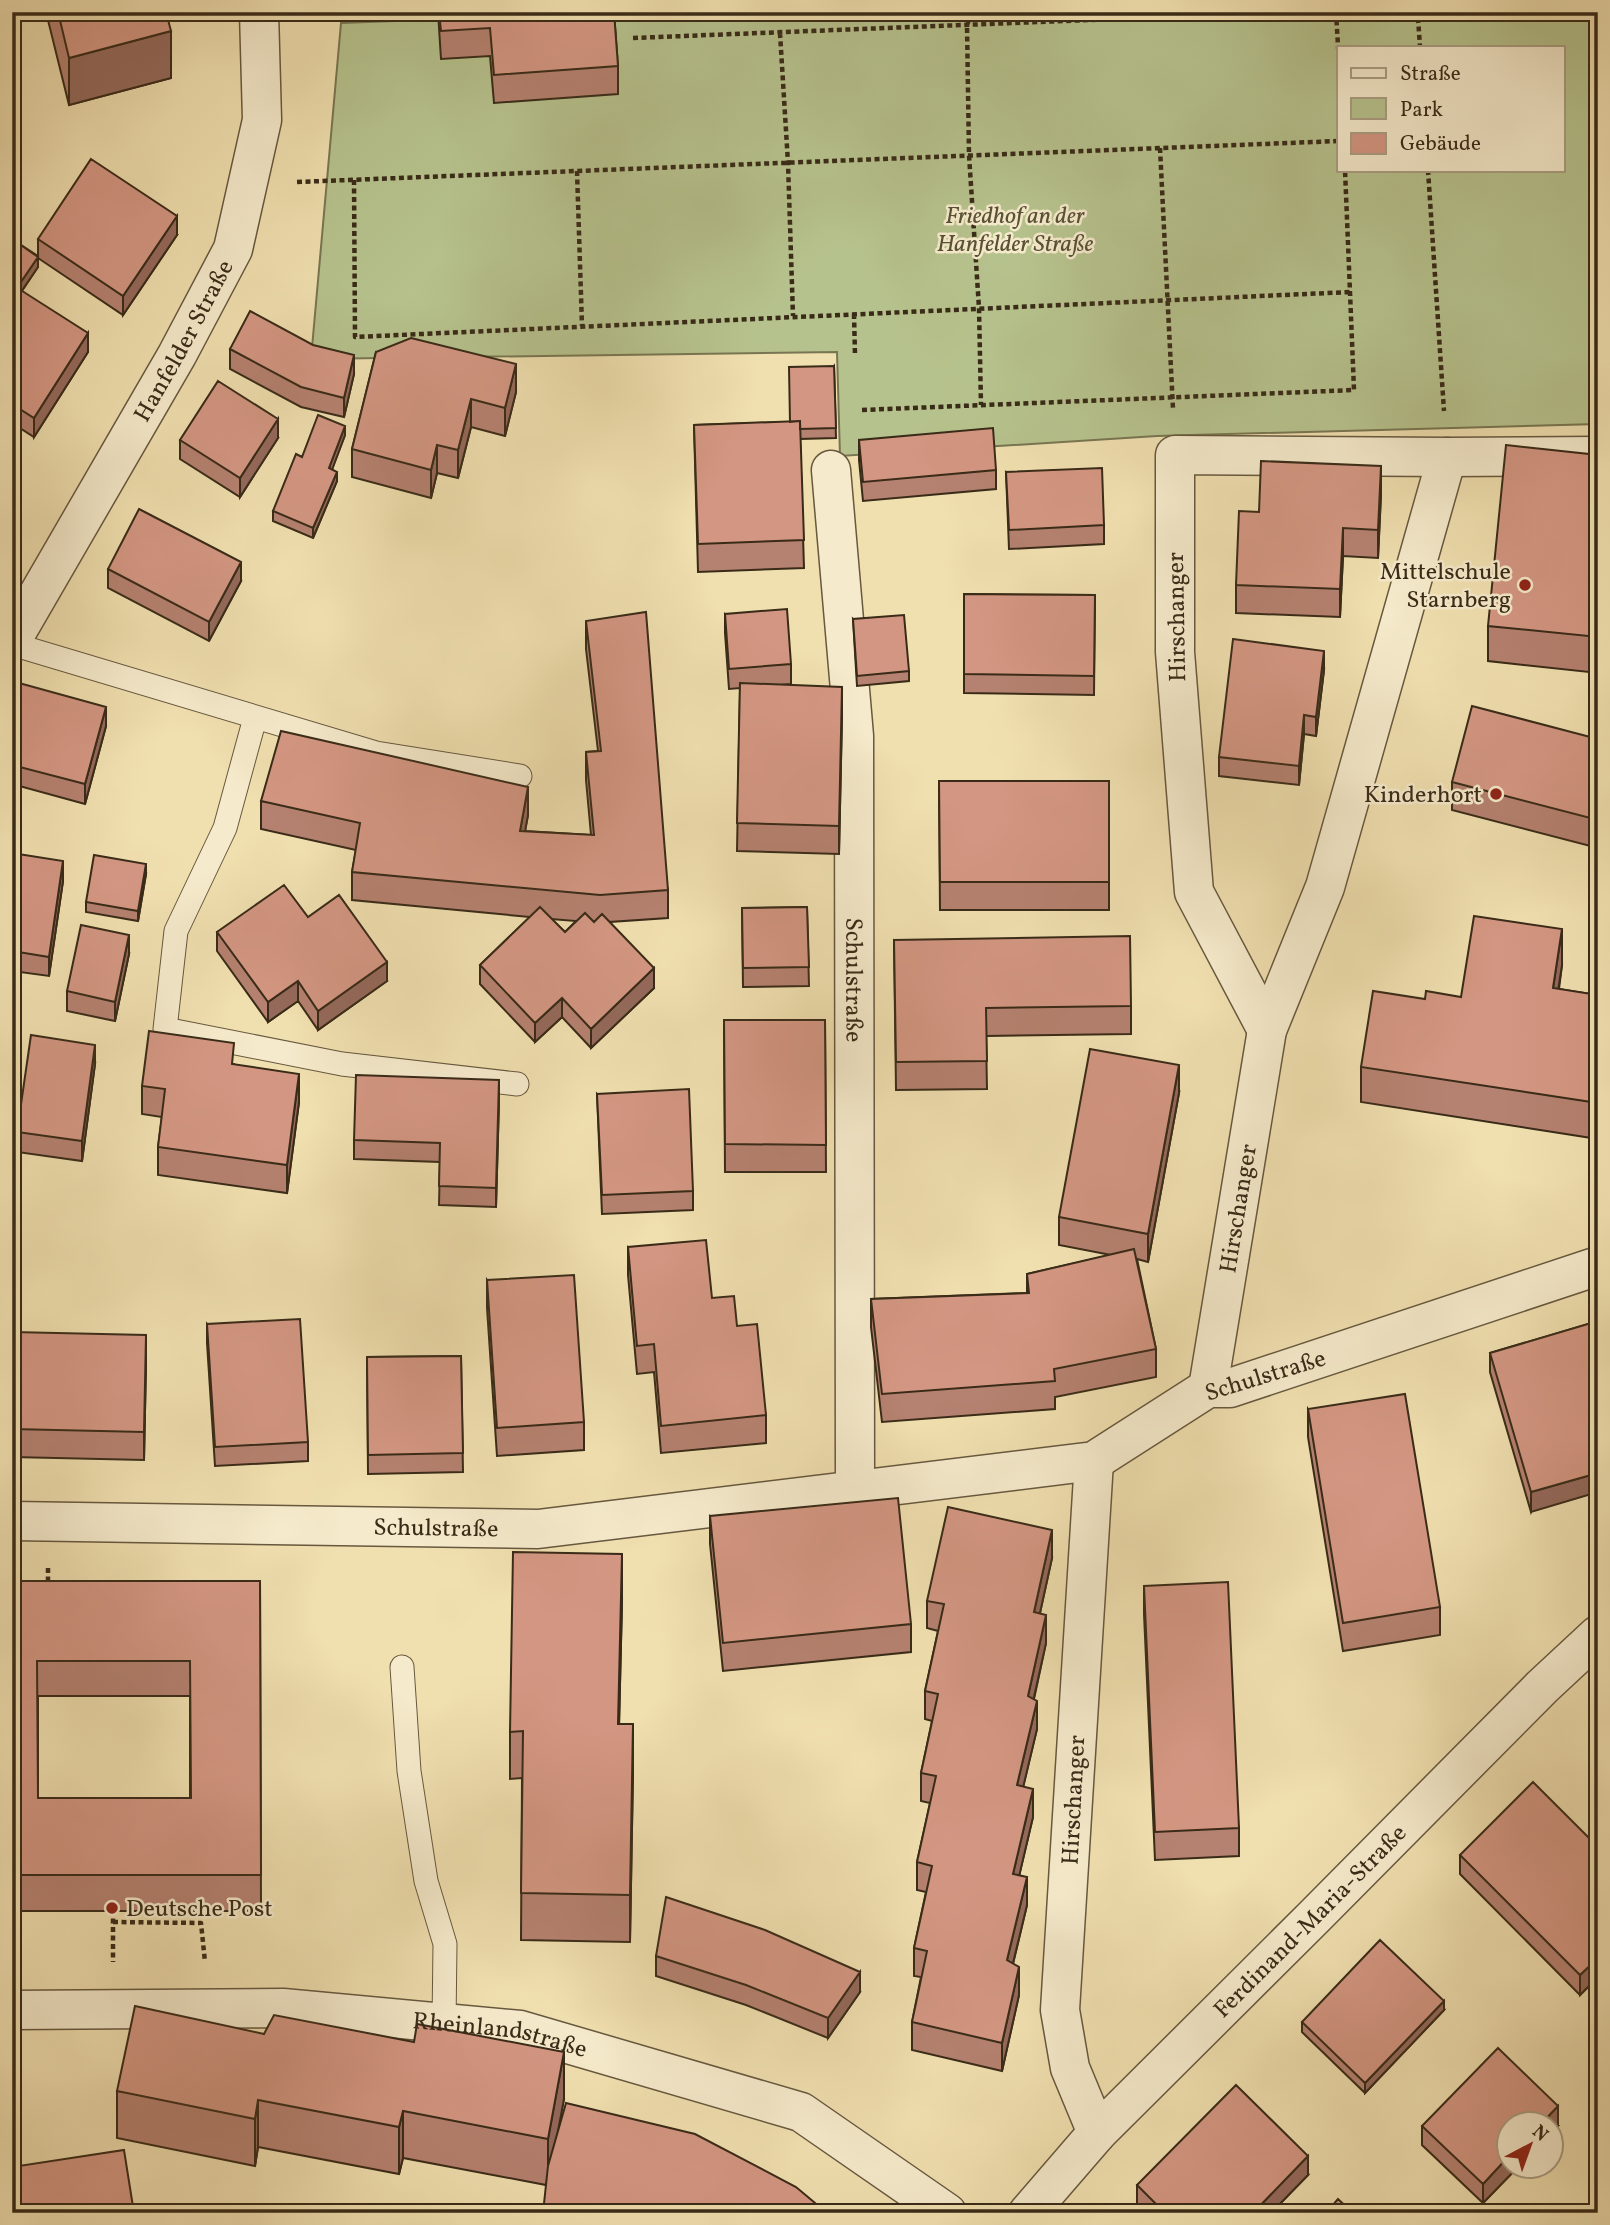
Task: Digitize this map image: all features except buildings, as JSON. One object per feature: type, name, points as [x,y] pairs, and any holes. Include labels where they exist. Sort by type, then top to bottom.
[{"type":"street","name":"Hanfelder Straße","points":[[12,642],[177,355],[233,249],[262,120],[259,12]]},
{"type":"street","points":[[1175,456],[1598,456]]},
{"type":"street","name":"Hirschanger","points":[[1175,456],[1175,652],[1194,892],[1268,1030]]},
{"type":"street","name":"Hirschanger","points":[[1208,1388],[1268,1030],[1325,887],[1447,457]]},
{"type":"street","name":"Schulstraße","points":[[831,470],[853,736],[855,1490]]},
{"type":"street","name":"Schulstraße","points":[[12,1521],[538,1529],[1094,1461],[1208,1388],[1241,1385],[1598,1266]]},
{"type":"street","name":"Hirschanger","points":[[1094,1461],[1060,2010],[1070,2068],[1097,2133]]},
{"type":"street","name":"Ferdinand-Maria-Straße","points":[[1028,2213],[1097,2133],[1542,1687],[1598,1635]]},
{"type":"street","name":"Rheinlandstraße","points":[[12,2010],[283,2008],[520,2030],[801,2112],[947,2213]]},
{"type":"lane","points":[[12,642],[255,718],[376,752],[520,776]]},
{"type":"lane","points":[[255,718],[225,828],[176,931],[165,1029],[342,1064],[517,1084]]},
{"type":"lane","points":[[402,1667],[410,1770],[426,1881],[445,1944],[444,2023]]},
{"type":"path","points":[[972,12],[967,25],[969,155],[979,308],[981,405]]},
{"type":"path","points":[[633,38],[1292,12]]},
{"type":"path","points":[[1336,12],[1338,46]]},
{"type":"path","points":[[1418,18],[1420,46]]},
{"type":"path","points":[[780,33],[793,316]]},
{"type":"path","points":[[247,184],[1337,141]]},
{"type":"path","points":[[1160,148],[1175,456]]},
{"type":"path","points":[[578,171],[582,326]]},
{"type":"path","points":[[862,410],[1354,390],[1345,172]]},
{"type":"path","points":[[1428,172],[1447,457]]},
{"type":"path","points":[[354,180],[355,337],[1350,292]]},
{"type":"path","points":[[853,314],[855,355]]},
{"type":"path","points":[[48,1584],[49,1595]]},
{"type":"path","points":[[113,1910],[113,1955]]},
{"type":"path","points":[[113,1922],[201,1923]]},
{"type":"green space","name":"Friedhof an der Hanfelder Straße","points":[[644,12],[1598,12],[1598,424],[1157,436],[840,456],[837,352],[311,359],[341,23]]},
{"type":"place","name":"Mittelschule Starnberg","points":[[1525,585]]},
{"type":"place","name":"Kinderhort","points":[[1496,794]]},
{"type":"place","name":"Deutsche Post","points":[[112,1908]]}]
